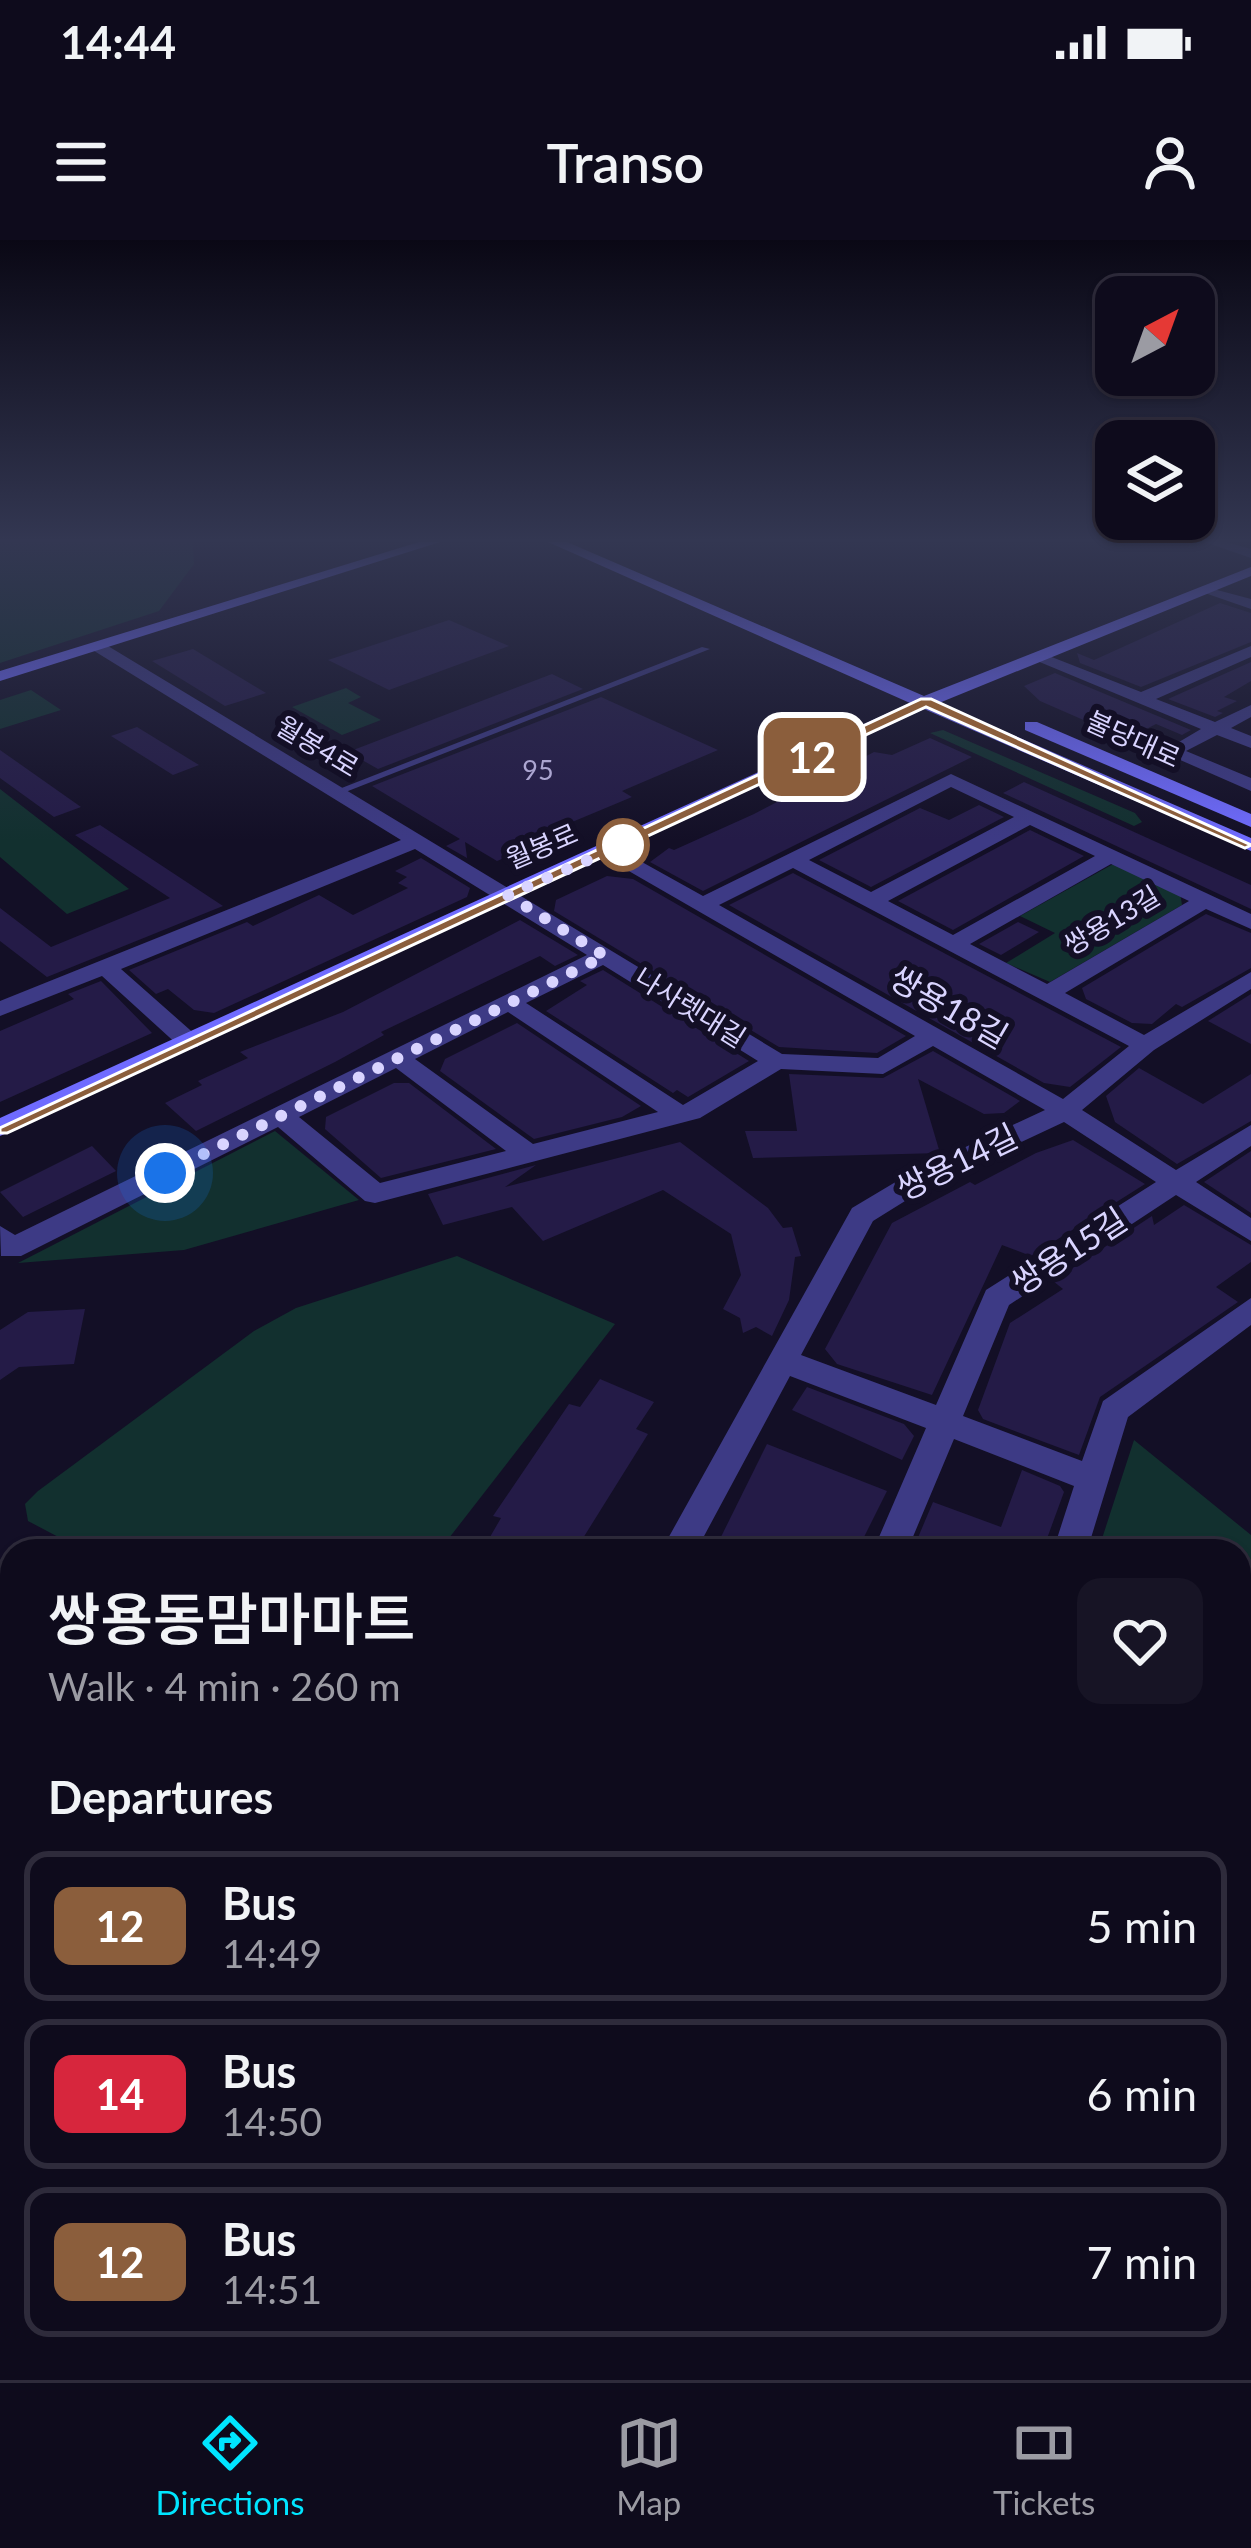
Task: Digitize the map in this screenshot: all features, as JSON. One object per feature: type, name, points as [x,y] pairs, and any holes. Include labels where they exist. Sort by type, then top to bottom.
[{"type":"street","points":[[0,676],[110,642]]},
{"type":"street","name":"불당대로","points":[[811,642],[947,695],[1251,845]]},
{"type":"street","name":"월봉로","points":[[0,1129],[947,695],[1077,642]]},
{"type":"street","name":"월봉4로","points":[[97,646],[508,895]]},
{"type":"street","points":[[1143,698],[1251,651]]},
{"type":"street","points":[[1037,658],[1251,742]]},
{"type":"street","points":[[1251,710],[1171,752],[1251,785]]},
{"type":"street","name":"불당대로","points":[[1018,720],[1251,821]]},
{"type":"street","name":"쌍용13길","points":[[703,905],[951,780],[1251,922]]},
{"type":"street","points":[[871,901],[1030,817]]},
{"type":"street","points":[[0,1010],[420,840]]},
{"type":"street","name":"쌍용18길","points":[[608,851],[1065,1111],[1251,1231]]},
{"type":"street","name":"쌍용13길","points":[[953,944],[1110,856]]},
{"type":"street","name":"쌍용13길","points":[[792,860],[1145,1045]]},
{"type":"street","name":"나사렛대길","points":[[508,895],[776,1061],[883,1066],[934,1036]]},
{"type":"street","name":"쌍용13길","points":[[1049,992],[1205,900]]},
{"type":"street","name":"나사렛대길","points":[[0,1236],[11,1249],[605,956]]},
{"type":"street","points":[[105,967],[189,1042]]},
{"type":"street","name":"쌍용14길","points":[[685,1539],[862,1215],[924,1177],[1065,1111],[1145,1045],[1251,979]]},
{"type":"street","points":[[510,1003],[680,1115]]},
{"type":"street","points":[[398,1058],[528,1154]]},
{"type":"street","name":"나사렛대길","points":[[281,1115],[375,1194],[680,1115],[776,1061]]},
{"type":"street","name":"쌍용15길","points":[[895,1539],[998,1298],[1251,1134]]},
{"type":"street","points":[[1074,1539],[1114,1410],[1251,1309]]},
{"type":"street","points":[[785,1361],[1093,1479]]},
{"type":"lane","points":[[339,791],[705,649]]},
{"type":"green space","points":[[0,642],[65,642],[0,663]]},
{"type":"green space","points":[[346,688],[361,697],[348,703],[381,720],[342,735],[292,707]]},
{"type":"green space","points":[[31,690],[61,710],[0,729],[0,700]]},
{"type":"green space","points":[[943,730],[1135,813],[1142,822],[1134,826],[930,733]]},
{"type":"green space","points":[[0,789],[129,889],[67,914],[0,857]]},
{"type":"green space","points":[[1115,863],[1180,892],[1182,905],[1050,982],[1006,963],[1055,933],[1020,916]]},
{"type":"green space","points":[[275,1131],[359,1200],[184,1250],[18,1263]]},
{"type":"green space","points":[[457,1256],[615,1324],[448,1539],[62,1539],[28,1521],[25,1504],[38,1491],[254,1331],[296,1308]]},
{"type":"green space","points":[[1134,1440],[1251,1535],[1251,1539],[1102,1539]]},
{"type":"building","points":[[383,642],[499,642],[509,646],[389,690],[328,660]]},
{"type":"building","points":[[1134,642],[1251,642],[1141,687],[1080,663],[1077,653],[1094,660]]},
{"type":"building","points":[[193,649],[266,693],[225,706],[152,661]]},
{"type":"building","points":[[1251,662],[1251,681],[1224,697],[1237,701],[1217,711],[1223,713],[1215,717],[1168,699]]},
{"type":"building","points":[[1055,673],[1191,730],[1182,735],[1156,724],[1127,739],[1040,701],[1024,686]]},
{"type":"building","points":[[552,674],[583,689],[378,769],[348,752]]},
{"type":"building","points":[[601,697],[718,750],[622,791],[632,797],[553,830],[562,835],[497,861],[465,842],[467,858],[446,846],[460,839],[372,786]]},
{"type":"building","points":[[137,727],[199,765],[173,775],[111,736]]},
{"type":"building","points":[[930,738],[972,757],[703,891],[650,862],[669,848],[674,850],[754,814],[874,752],[892,755]]},
{"type":"building","points":[[0,750],[81,807],[54,817],[0,778]]},
{"type":"building","points":[[1024,782],[1251,885],[1251,909],[1003,793]]},
{"type":"building","points":[[979,805],[1004,817],[871,887],[819,860],[920,808],[949,820]]},
{"type":"building","points":[[100,825],[223,906],[47,977],[0,941],[0,908],[51,947],[170,898],[75,835]]},
{"type":"building","points":[[1030,830],[1084,856],[953,930],[898,901]]},
{"type":"building","points":[[421,858],[470,888],[467,897],[214,1013],[194,1010],[168,989],[156,994],[129,970],[247,922],[253,926],[319,895],[353,915],[408,888],[398,883],[407,877],[395,871]]},
{"type":"building","points":[[793,873],[1121,1047],[1070,1087],[1044,1083],[729,905]]},
{"type":"building","points":[[607,876],[633,879],[906,1036],[877,1053],[779,1047],[554,911],[556,900]]},
{"type":"building","points":[[1206,914],[1251,933],[1251,968],[1182,1007],[1176,1004],[1152,1024],[1132,1023],[1086,999],[1082,988]]},
{"type":"building","points":[[520,920],[578,955],[555,966],[540,956],[381,1032],[384,1035],[335,1062],[196,1131],[165,1103],[202,1085],[198,1081],[248,1058],[240,1052],[343,1012]]},
{"type":"building","points":[[1018,922],[1039,932],[1001,955],[979,944]]},
{"type":"building","points":[[603,970],[749,1061],[688,1097],[677,1090],[673,1093],[546,1011],[587,985],[580,981]]},
{"type":"building","points":[[101,981],[152,1033],[0,1102],[0,1031],[74,999],[68,994]]},
{"type":"building","points":[[1251,994],[1251,1044],[1208,1021]]},
{"type":"building","points":[[517,1023],[641,1106],[622,1117],[534,1139],[440,1071],[445,1059]]},
{"type":"building","points":[[933,1051],[1020,1101],[1004,1113],[984,1114],[918,1079],[940,1153],[753,1158],[745,1131],[797,1131],[789,1074],[883,1078]]},
{"type":"building","points":[[1139,1068],[1203,1104],[1251,1074],[1251,1121],[1177,1164],[1115,1122],[1106,1096]]},
{"type":"building","points":[[394,1083],[409,1083],[496,1149],[381,1178],[325,1129],[326,1117]]},
{"type":"building","points":[[1073,1140],[1145,1184],[1031,1256],[1002,1245],[932,1395],[837,1364],[825,1349],[892,1223],[970,1182],[975,1185],[1036,1153]]},
{"type":"building","points":[[680,1142],[768,1208],[783,1228],[792,1227],[801,1256],[795,1257],[789,1300],[772,1336],[756,1327],[743,1333],[740,1318],[723,1309],[741,1275],[731,1234],[663,1190],[543,1241],[512,1207],[443,1225],[428,1194],[536,1165],[505,1187]]},
{"type":"building","points":[[92,1146],[116,1171],[23,1217],[0,1192]]},
{"type":"building","points":[[1251,1151],[1251,1213],[1204,1182]]},
{"type":"building","points":[[1184,1205],[1251,1245],[1251,1262],[1216,1287],[1238,1302],[1100,1397],[1079,1455],[983,1419],[978,1410],[1010,1323],[1063,1289],[1053,1281],[1152,1216],[1154,1225]]},
{"type":"building","points":[[85,1309],[74,1364],[19,1367],[0,1380],[0,1330],[28,1312]]},
{"type":"building","points":[[600,1379],[654,1402],[636,1429],[648,1434],[582,1539],[490,1537],[501,1518],[493,1516],[569,1404],[580,1407]]},
{"type":"building","points":[[807,1387],[904,1424],[914,1436],[902,1460],[792,1410]]},
{"type":"building","points":[[767,1444],[887,1491],[863,1539],[720,1539]]},
{"type":"building","points":[[1022,1470],[1064,1492],[1047,1539],[917,1539],[933,1502],[1001,1527]]},
{"type":"bus line","name":"12","points":[[0,1128],[697,812],[926,702],[1251,845]]},
{"type":"route","points":[[165,1173],[605,956],[508,895],[638,838],[623,845]]}]
